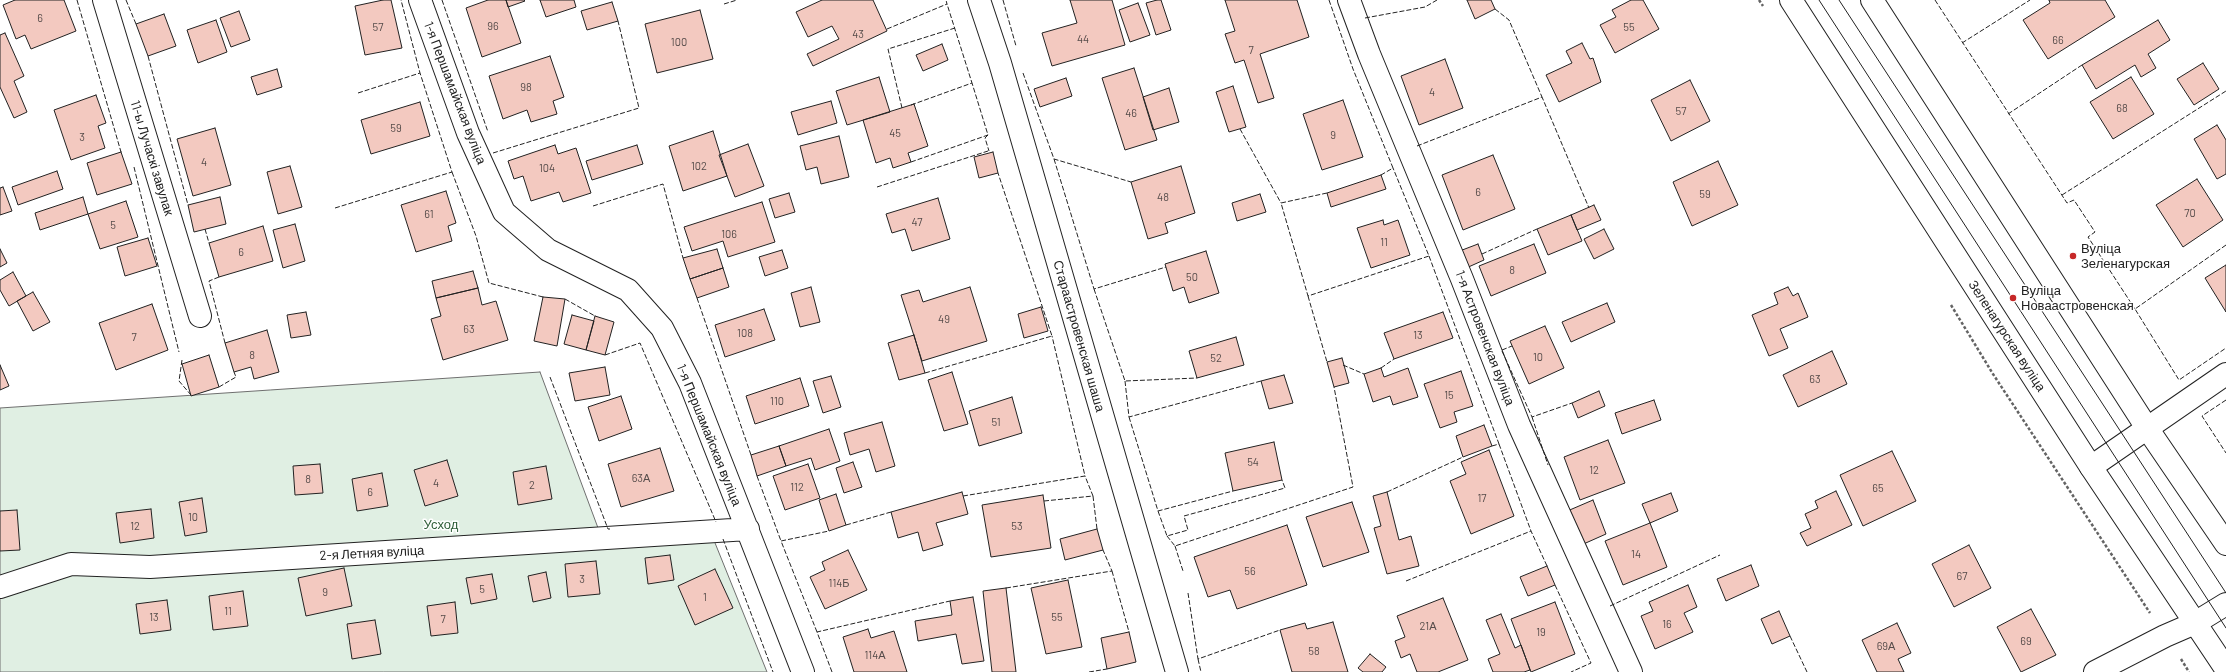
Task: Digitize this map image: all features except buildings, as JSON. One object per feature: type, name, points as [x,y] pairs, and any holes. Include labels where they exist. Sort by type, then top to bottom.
[{"type":"street","name":"11-ы Лучаскі завулак","points":[[104,0],[200,316]]},
{"type":"street","name":"1-я Першамайская вуліца","points":[[420,0],[468,133],[504,212],[548,250],[628,290],[662,328],[690,383],[803,672]]},
{"type":"street","name":"Стараастровенская шаша","points":[[979,0],[1000,63],[1177,672]]},
{"type":"street","name":"1-я Астровенская вуліца","points":[[1349,0],[1369,54],[1462,279],[1519,425],[1631,672]]},
{"type":"street","name":"Зеленагурская вуліца","points":[[1791,0],[2091,467],[2226,669]]},
{"type":"street","points":[[1872,0],[2147,428],[2226,544]]},
{"type":"street","points":[[2091,467],[2226,374]]},
{"type":"street","name":"2-я Летняя вуліца","points":[[0,586],[71,564],[150,567],[748,529]]},
{"type":"street","points":[[2095,672],[2165,636],[2195,623],[2226,604]]},
{"type":"green space","name":"Усход","points":[[540,372],[601,536],[709,528],[767,672],[0,672],[0,408]]},
{"type":"tram line","points":[[1819,0],[2226,628]]},
{"type":"tram line","points":[[1839,0],[2226,593]]},
{"type":"fence","points":[[77,0],[121,152]]},
{"type":"fence","points":[[126,0],[136,24]]},
{"type":"fence","points":[[358,93],[420,73],[401,0]]},
{"type":"fence","points":[[442,0],[488,132]]},
{"type":"fence","points":[[724,4],[737,0]]},
{"type":"fence","points":[[887,29],[947,4],[946,0]]},
{"type":"fence","points":[[1003,0],[1016,46]]},
{"type":"fence","points":[[1329,0],[1353,69],[1393,168],[1381,175]]},
{"type":"fence","points":[[1365,18],[1425,7],[1437,0]]},
{"type":"fence","points":[[1935,0],[2067,203],[2074,200],[2095,232],[2088,237],[2135,309]]},
{"type":"fence","points":[[1962,43],[2030,0]]},
{"type":"fence","points":[[911,105],[972,83],[947,4]]},
{"type":"fence","points":[[1495,9],[1509,20],[1542,97]]},
{"type":"fence","points":[[493,153],[639,108],[618,21]]},
{"type":"fence","points":[[902,108],[888,49],[955,28]]},
{"type":"fence","points":[[148,56],[188,205]]},
{"type":"fence","points":[[2008,114],[2082,65]]},
{"type":"fence","points":[[335,208],[452,172],[420,73]]},
{"type":"fence","points":[[1023,73],[1054,159],[1131,182]]},
{"type":"fence","points":[[911,162],[988,135],[972,83]]},
{"type":"fence","points":[[2062,195],[2226,91]]},
{"type":"fence","points":[[1417,146],[1542,97],[1589,208]]},
{"type":"fence","points":[[1240,129],[1281,203]]},
{"type":"fence","points":[[988,135],[985,138],[989,151]]},
{"type":"fence","points":[[877,187],[988,151]]},
{"type":"fence","points":[[1054,159],[1094,289],[1166,267]]},
{"type":"fence","points":[[134,167],[179,352]]},
{"type":"fence","points":[[1327,193],[1281,203],[1308,296],[1429,256],[1393,168]]},
{"type":"fence","points":[[452,172],[476,236],[489,283],[543,297]]},
{"type":"fence","points":[[925,373],[1052,336],[998,173]]},
{"type":"fence","points":[[593,206],[663,184],[683,258]]},
{"type":"fence","points":[[205,229],[209,243]]},
{"type":"fence","points":[[1482,254],[1537,229]]},
{"type":"fence","points":[[2226,245],[2135,309],[2179,380],[2226,348]]},
{"type":"fence","points":[[1429,256],[1499,444],[1492,446]]},
{"type":"fence","points":[[219,277],[209,281],[225,343]]},
{"type":"fence","points":[[1094,289],[1125,381],[1197,378]]},
{"type":"fence","points":[[1308,296],[1327,362]]},
{"type":"fence","points":[[697,298],[751,455]]},
{"type":"fence","points":[[565,299],[595,316]]},
{"type":"fence","points":[[963,496],[1085,476],[1052,336]]},
{"type":"fence","points":[[605,355],[640,343],[716,522]]},
{"type":"fence","points":[[1502,350],[1512,346]]},
{"type":"fence","points":[[1502,351],[1532,417],[1572,403]]},
{"type":"fence","points":[[1381,368],[1394,359]]},
{"type":"fence","points":[[182,360],[179,381],[191,395]]},
{"type":"fence","points":[[1343,365],[1364,374]]},
{"type":"fence","points":[[219,387],[236,377],[234,372]]},
{"type":"fence","points":[[550,377],[608,529],[610,529]]},
{"type":"fence","points":[[1125,381],[1129,417],[1261,381]]},
{"type":"fence","points":[[1167,536],[1175,546],[1353,487],[1334,387]]},
{"type":"fence","points":[[2226,400],[2202,416],[2226,453]]},
{"type":"fence","points":[[1129,417],[1158,511],[1233,491]]},
{"type":"fence","points":[[1532,417],[1548,465]]},
{"type":"fence","points":[[1499,444],[1531,531],[1547,566]]},
{"type":"fence","points":[[1387,492],[1463,457]]},
{"type":"fence","points":[[757,476],[781,541]]},
{"type":"fence","points":[[1044,501],[1093,496],[1085,476]]},
{"type":"fence","points":[[1158,511],[1167,536],[1188,530],[1184,516],[1285,488],[1282,480]]},
{"type":"fence","points":[[1093,496],[1097,529]]},
{"type":"fence","points":[[846,525],[891,512]]},
{"type":"fence","points":[[817,632],[781,541],[829,531]]},
{"type":"fence","points":[[1406,581],[1531,531]]},
{"type":"fence","points":[[723,539],[773,672]]},
{"type":"fence","points":[[1175,546],[1183,571]]},
{"type":"fence","points":[[1006,588],[1112,571],[1103,550]]},
{"type":"fence","points":[[1610,606],[1720,555]]},
{"type":"fence","points":[[1112,571],[1129,632]]},
{"type":"fence","points":[[1555,585],[1591,663],[1571,672]]},
{"type":"fence","points":[[1188,593],[1198,659],[1280,630]]},
{"type":"fence","points":[[832,672],[817,632],[950,601]]},
{"type":"fence","points":[[1790,636],[1807,672]]},
{"type":"fence","points":[[1198,659],[1201,672]]},
{"type":"fence","points":[[1089,672],[1107,669]]},
{"type":"place","name":"Вуліца Зеленагурская","points":[[2073,256]]},
{"type":"place","name":"Вуліца Новаастровенская","points":[[2013,298]]}]
